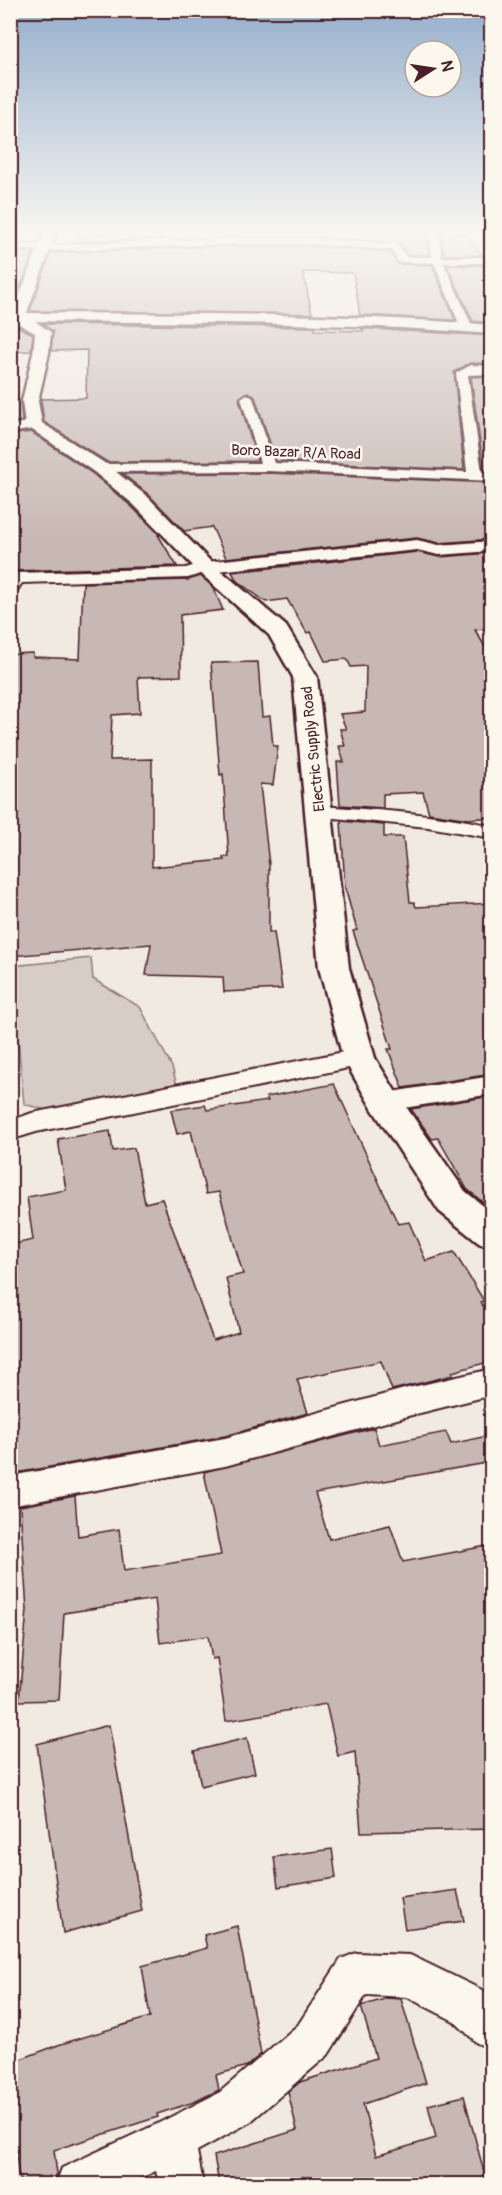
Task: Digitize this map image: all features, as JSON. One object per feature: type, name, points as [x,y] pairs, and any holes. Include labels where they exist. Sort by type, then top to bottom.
[{"type":"main road","name":"Electric Supply Road","points":[[44,335],[42,352],[22,427],[100,468],[141,501],[205,567],[278,630],[305,678],[334,968],[359,1058],[385,1102],[452,1202],[492,1233]]},
{"type":"street","points":[[475,477],[462,373],[471,369],[492,370]]},
{"type":"street","points":[[247,398],[268,466]]},
{"type":"street","name":"Boro Bazar R/A Road","points":[[100,468],[268,466],[492,477]]},
{"type":"street","points":[[10,588],[16,578],[188,573],[205,567],[417,545],[440,550],[492,546]]},
{"type":"street","points":[[320,812],[469,826],[492,832]]},
{"type":"street","points":[[10,1131],[32,1123],[359,1058]]},
{"type":"street","points":[[385,1102],[492,1085]]},
{"type":"street","points":[[10,1491],[225,1452],[408,1402],[492,1382]]},
{"type":"street","points":[[78,2184],[173,2140],[235,2107],[313,2040],[356,1974],[410,1976],[469,2006],[492,2028]]},
{"type":"street","points":[[173,2140],[182,2184]]},
{"type":"shaded area","points":[[91,958],[93,979],[140,1007],[172,1067],[178,1089],[152,1098],[45,1110],[24,1104],[11,966]]},
{"type":"building","points":[[10,335],[33,335],[31,351],[10,352]]},
{"type":"building","points":[[53,335],[492,336],[492,364],[470,363],[454,372],[464,470],[276,461],[255,397],[248,392],[239,399],[257,461],[107,462],[44,422],[41,399],[86,398],[87,350],[51,351]]},
{"type":"building","points":[[492,376],[492,471],[484,470],[471,377]]},
{"type":"building","points":[[10,400],[20,400],[22,421],[10,423]]},
{"type":"building","points":[[31,432],[93,474],[132,507],[160,535],[158,535],[177,566],[10,571],[10,435]]},
{"type":"building","points":[[268,473],[492,483],[492,539],[439,543],[417,538],[226,558],[212,527],[184,531],[149,495],[123,474]]},
{"type":"building","points":[[417,552],[439,557],[492,553],[492,628],[475,630],[492,658],[492,817],[469,819],[429,813],[423,792],[383,794],[383,808],[340,805],[337,762],[344,762],[339,746],[345,746],[340,729],[346,729],[340,714],[365,712],[366,666],[351,667],[347,659],[325,661],[311,632],[307,633],[287,599],[266,602],[237,581],[232,572]]},
{"type":"building","points":[[201,576],[213,587],[223,610],[180,615],[181,676],[138,677],[140,713],[112,715],[110,760],[152,759],[152,867],[224,860],[223,857],[229,857],[211,663],[258,662],[262,717],[270,716],[273,746],[278,746],[273,785],[260,784],[269,865],[269,932],[274,932],[282,989],[224,992],[223,977],[146,975],[151,944],[10,956],[10,654],[33,653],[33,657],[80,659],[83,583],[188,580]]},
{"type":"building","points":[[341,821],[384,825],[384,837],[403,837],[410,902],[414,902],[416,907],[492,903],[492,1074],[403,1088],[388,1049],[392,1049],[353,931],[357,930],[345,888]]},
{"type":"building","points":[[334,1084],[398,1224],[409,1222],[426,1261],[454,1252],[484,1301],[481,1302],[492,1324],[492,1361],[452,1372],[453,1375],[392,1390],[381,1361],[297,1379],[308,1413],[225,1436],[10,1474],[10,1245],[33,1240],[27,1197],[66,1190],[58,1139],[110,1131],[113,1151],[134,1148],[145,1203],[162,1199],[213,1340],[239,1332],[226,1278],[243,1274],[219,1192],[206,1194],[191,1131],[177,1134],[171,1110],[205,1105],[207,1110],[268,1101],[266,1097]]},
{"type":"building","points":[[492,1096],[492,1210],[467,1189],[438,1138],[432,1139],[411,1109]]},
{"type":"building","points":[[374,1428],[379,1445],[446,1432],[451,1444],[492,1435],[492,1462],[315,1493],[329,1539],[390,1525],[403,1562],[492,1545],[492,1829],[361,1832],[355,1752],[338,1756],[326,1704],[226,1721],[217,1658],[212,1659],[208,1636],[160,1643],[155,1599],[64,1613],[59,1700],[19,1701],[27,1610],[20,1506],[75,1496],[78,1536],[119,1529],[124,1571],[221,1555],[204,1472]]},
{"type":"building","points":[[109,1725],[142,1911],[63,1933],[37,1744]]},
{"type":"building","points":[[247,1738],[255,1773],[201,1786],[194,1751]]},
{"type":"building","points":[[332,1849],[336,1878],[278,1887],[274,1857]]},
{"type":"building","points":[[457,1890],[464,1921],[405,1929],[400,1898]]},
{"type":"building","points":[[237,1926],[261,2054],[247,2066],[216,2075],[219,2090],[194,2102],[157,2114],[158,2117],[54,2150],[57,2174],[54,2184],[20,2184],[10,2112],[10,2063],[58,2045],[150,2017],[142,1966],[207,1948],[204,1935]]},
{"type":"building","points":[[388,1998],[401,1999],[426,2083],[363,2104],[376,2156],[436,2138],[428,2105],[464,2096],[487,2184],[219,2184],[214,2156],[297,2130],[288,2092],[300,2082],[376,2058],[361,2006]]}]
